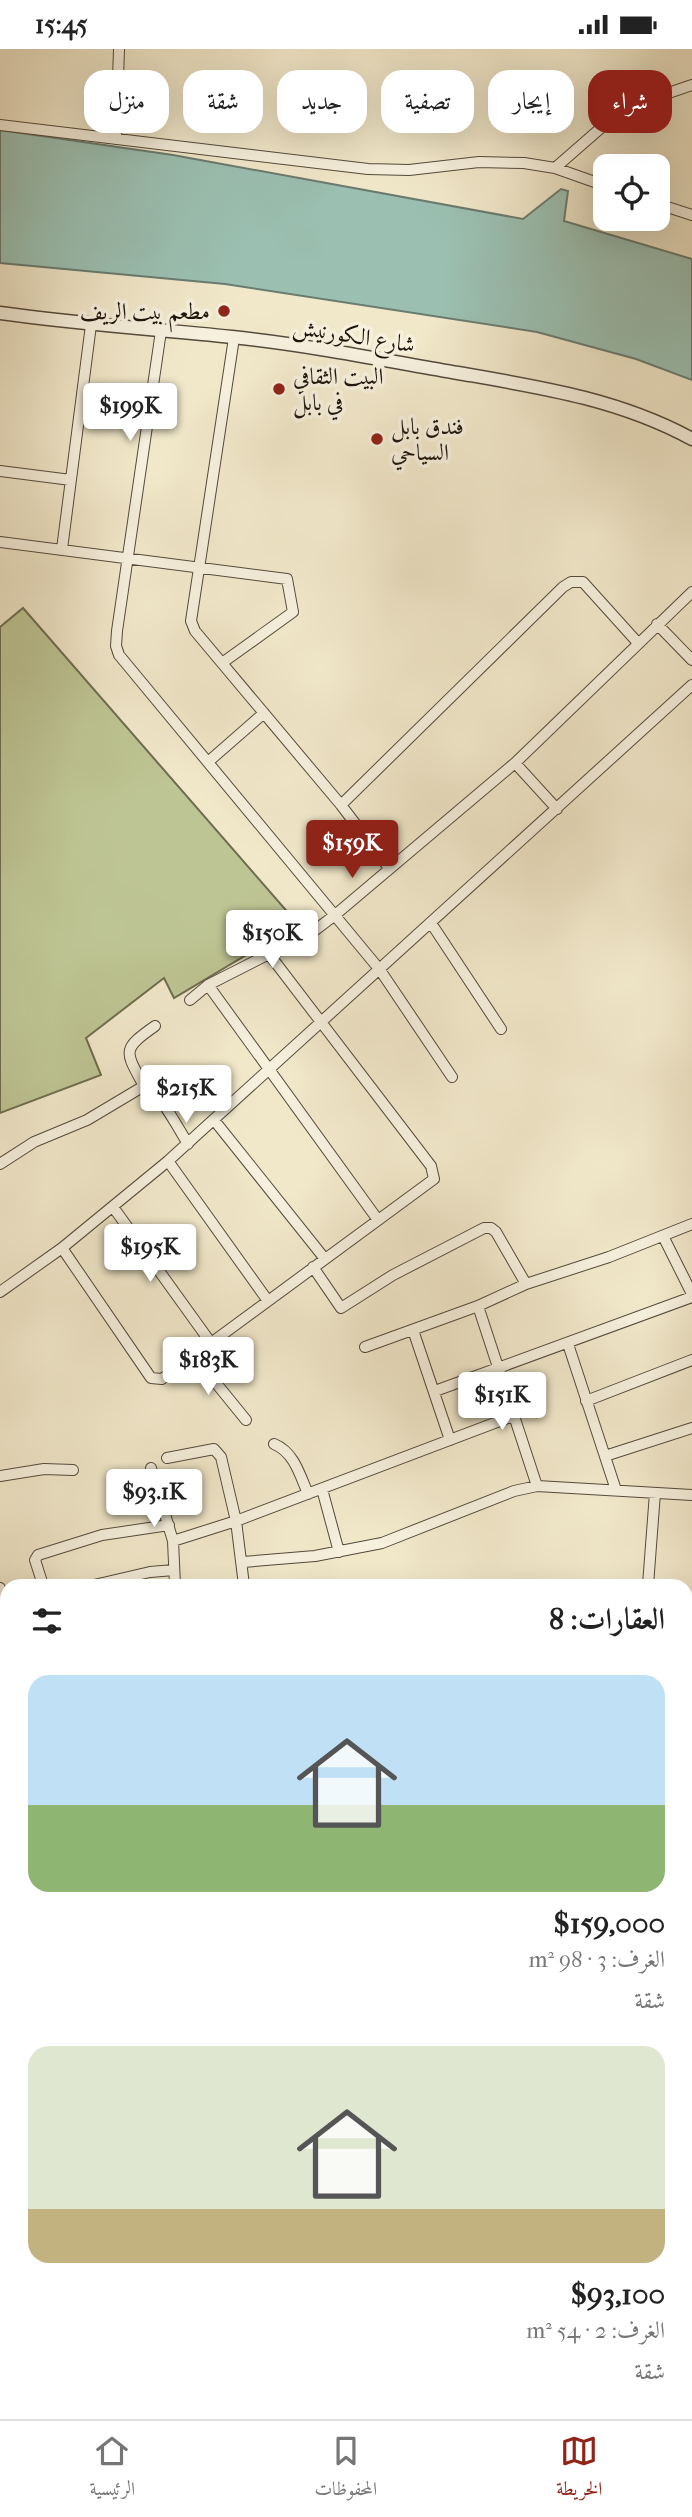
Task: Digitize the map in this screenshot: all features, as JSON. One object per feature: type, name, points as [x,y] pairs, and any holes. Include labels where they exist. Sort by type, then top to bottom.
[{"type":"street","points":[[116,139],[119,49]]},
{"type":"street","points":[[555,169],[610,120],[648,100],[692,85]]},
{"type":"street","points":[[0,125],[368,169],[409,170],[479,162],[524,163],[555,169],[593,182]]},
{"type":"street","points":[[670,208],[692,215]]},
{"type":"street","name":"شارع الكورنيش","points":[[0,313],[91,325],[234,338],[392,361],[566,393],[621,407],[692,439]]},
{"type":"street","points":[[62,549],[91,325]]},
{"type":"street","points":[[161,331],[116,646],[119,655],[380,970],[452,1077]]},
{"type":"street","points":[[234,338],[191,621],[195,631],[341,805],[389,868]]},
{"type":"street","points":[[0,471],[71,480]]},
{"type":"street","points":[[0,542],[287,579],[293,612],[222,663]]},
{"type":"street","points":[[341,805],[571,582],[583,582],[638,643]]},
{"type":"street","points":[[190,1000],[208,985],[269,954],[298,944],[335,915],[515,763],[692,592]]},
{"type":"street","points":[[657,624],[692,660]]},
{"type":"street","points":[[0,1292],[62,1248],[188,1144],[692,685]]},
{"type":"street","points":[[208,762],[264,713]]},
{"type":"street","points":[[515,763],[557,809]]},
{"type":"street","points":[[431,923],[501,1029]]},
{"type":"street","points":[[62,1248],[151,1378],[162,1379],[434,1179],[434,1173],[269,954]]},
{"type":"street","points":[[208,985],[378,1220]]},
{"type":"street","points":[[155,1026],[132,1043],[129,1050],[130,1060],[144,1086],[156,1094],[188,1144]]},
{"type":"street","points":[[0,1164],[34,1142],[87,1121],[144,1086]]},
{"type":"street","points":[[214,1120],[325,1259]]},
{"type":"street","points":[[168,1161],[268,1301]]},
{"type":"street","points":[[113,1206],[211,1343]]},
{"type":"street","points":[[365,1347],[478,1306],[526,1284],[609,1257],[692,1224]]},
{"type":"street","points":[[313,1267],[341,1308],[441,1249],[484,1228],[491,1228],[496,1232],[526,1284]]},
{"type":"street","points":[[435,1391],[692,1296],[663,1236]]},
{"type":"street","points":[[478,1306],[537,1486]]},
{"type":"street","points":[[413,1330],[450,1440]]},
{"type":"street","points":[[568,1344],[617,1490]]},
{"type":"street","points":[[194,1356],[246,1420]]},
{"type":"street","points":[[586,1401],[692,1360]]},
{"type":"street","points":[[173,1541],[236,1521],[513,1416]]},
{"type":"street","points":[[605,1456],[692,1428]]},
{"type":"street","points":[[274,1444],[292,1458],[308,1494]]},
{"type":"street","points":[[167,1458],[214,1449],[221,1457],[236,1521],[244,1579]]},
{"type":"street","points":[[151,1468],[173,1541],[175,1579]]},
{"type":"street","points":[[0,1476],[44,1469],[73,1470]]},
{"type":"street","points":[[243,1562],[339,1552],[382,1543],[514,1491],[537,1486],[692,1495]]},
{"type":"street","points":[[321,1489],[339,1552]]},
{"type":"street","points":[[648,1579],[655,1493]]},
{"type":"street","points":[[41,1579],[35,1560],[38,1555],[102,1535],[169,1525]]},
{"type":"street","points":[[119,1579],[174,1570]]},
{"type":"green space","points":[[23,608],[298,924],[174,998],[164,978],[86,1038],[101,1075],[0,1113],[0,627]]},
{"type":"shaded area","points":[[0,130],[173,155],[523,219],[561,189],[568,191],[564,221],[692,259],[692,380],[636,359],[537,332],[225,284],[0,263]]},
{"type":"place","name":"مطعم بيت الريف","points":[[224,311]]},
{"type":"place","name":"البيت الثقافي في بابل","points":[[279,389]]},
{"type":"place","name":"فندق بابل السياحي","points":[[377,439]]}]
